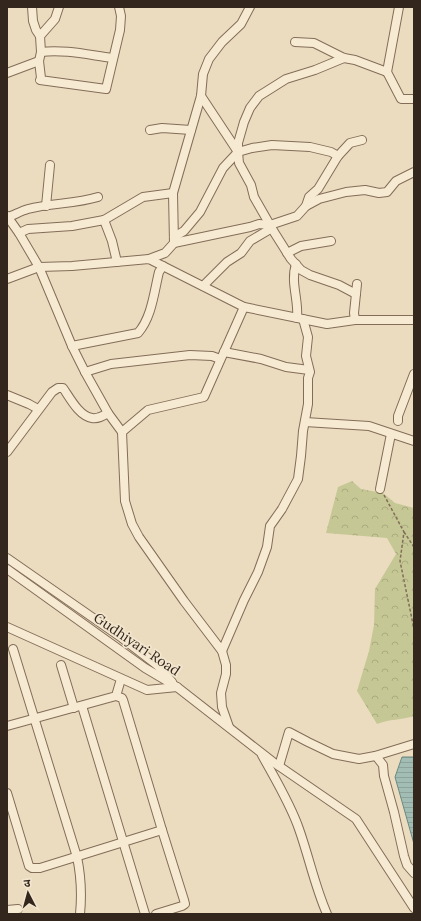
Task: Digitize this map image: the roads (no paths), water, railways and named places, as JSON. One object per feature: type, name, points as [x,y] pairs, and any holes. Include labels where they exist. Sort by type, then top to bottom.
[{"type":"street","points":[[32,7],[33,20],[40,36],[40,80],[106,89],[112,58],[120,30],[121,16],[119,7]]},
{"type":"street","points":[[40,36],[55,19],[59,7]]},
{"type":"street","points":[[174,240],[173,193],[201,96],[203,74],[209,59],[222,42],[241,24],[250,7]]},
{"type":"street","points":[[399,7],[388,72],[401,99],[414,99]]},
{"type":"street","points":[[295,42],[314,43],[344,58],[355,60],[388,72]]},
{"type":"street","points":[[41,52],[67,52],[112,58]]},
{"type":"street","points":[[344,58],[315,70],[286,79],[259,96],[250,108],[244,122],[238,143],[238,152],[240,163],[251,185],[254,197],[287,253],[296,264],[301,270],[310,275],[339,285],[356,294]]},
{"type":"street","points":[[7,73],[39,62]]},
{"type":"street","points":[[201,96],[238,152]]},
{"type":"street","points":[[150,130],[162,128],[191,130]]},
{"type":"street","points":[[306,206],[309,197],[318,188],[338,156],[350,143],[362,140]]},
{"type":"street","points":[[7,279],[40,267],[72,266],[149,259],[165,253],[174,240],[184,231],[200,212],[223,168],[238,152],[272,145],[310,147],[331,152],[338,156]]},
{"type":"street","points":[[46,206],[50,166]]},
{"type":"street","points":[[203,286],[227,262],[241,253],[250,241],[271,227],[296,216],[306,206],[319,199],[346,192],[365,190],[379,193],[387,192],[396,181],[414,172]]},
{"type":"street","points":[[19,233],[28,229],[72,226],[104,220],[143,197],[173,193]]},
{"type":"street","points":[[98,197],[86,201],[76,201],[27,209],[7,217],[19,233],[40,267],[72,346],[108,413],[122,432],[125,501],[132,524],[139,537],[222,651],[226,665],[226,674],[221,693],[222,707],[229,727]]},
{"type":"street","points":[[104,220],[112,240],[117,262]]},
{"type":"street","points":[[174,240],[250,228],[259,224],[271,227]]},
{"type":"street","points":[[287,253],[301,246],[331,241]]},
{"type":"street","points":[[149,259],[244,307],[326,324],[355,320],[414,320]]},
{"type":"street","points":[[222,651],[258,572],[267,548],[270,526],[282,509],[298,479],[303,431],[308,404],[309,370],[306,356],[308,337],[300,319],[298,310],[294,276],[296,264]]},
{"type":"street","points":[[72,346],[138,333],[144,327],[159,272],[163,266]]},
{"type":"street","points":[[355,320],[354,313],[357,284]]},
{"type":"street","points":[[122,432],[148,410],[204,397],[244,307]]},
{"type":"street","points":[[85,372],[111,364],[190,355],[261,359],[286,367],[309,370]]},
{"type":"street","points":[[398,421],[398,416],[414,374]]},
{"type":"street","points":[[7,452],[38,409],[52,392],[58,388],[63,388],[74,404],[86,416],[98,418],[108,413]]},
{"type":"street","points":[[7,395],[38,409]]},
{"type":"street","points":[[305,422],[369,426],[414,442]]},
{"type":"street","points":[[380,489],[391,434]]},
{"type":"street","name":"Gudhiyari Road","points":[[7,558],[151,660],[177,687]]},
{"type":"street","name":"Gudhiyari Road","points":[[7,570],[145,668],[177,687]]},
{"type":"street","points":[[7,627],[147,690],[177,687],[279,766],[356,819],[411,899],[414,908]]},
{"type":"street","points":[[12,649],[77,856],[81,878],[80,914]]},
{"type":"street","points":[[61,665],[74,708]]},
{"type":"street","points":[[116,696],[121,679]]},
{"type":"street","points":[[7,726],[116,696],[122,698],[185,904],[156,914]]},
{"type":"street","points":[[82,706],[145,914]]},
{"type":"street","points":[[279,766],[290,732],[333,754],[360,759],[376,756],[414,744]]},
{"type":"street","points":[[261,752],[299,828],[321,900],[327,914]]},
{"type":"street","points":[[376,756],[383,765],[384,776],[404,856],[407,864],[414,873]]},
{"type":"street","points":[[7,792],[29,866],[32,868],[40,868],[162,830]]},
{"type":"street","points":[[7,910],[18,909]]},
{"type":"water","points":[[402,757],[414,757],[414,844],[395,777]]}]
